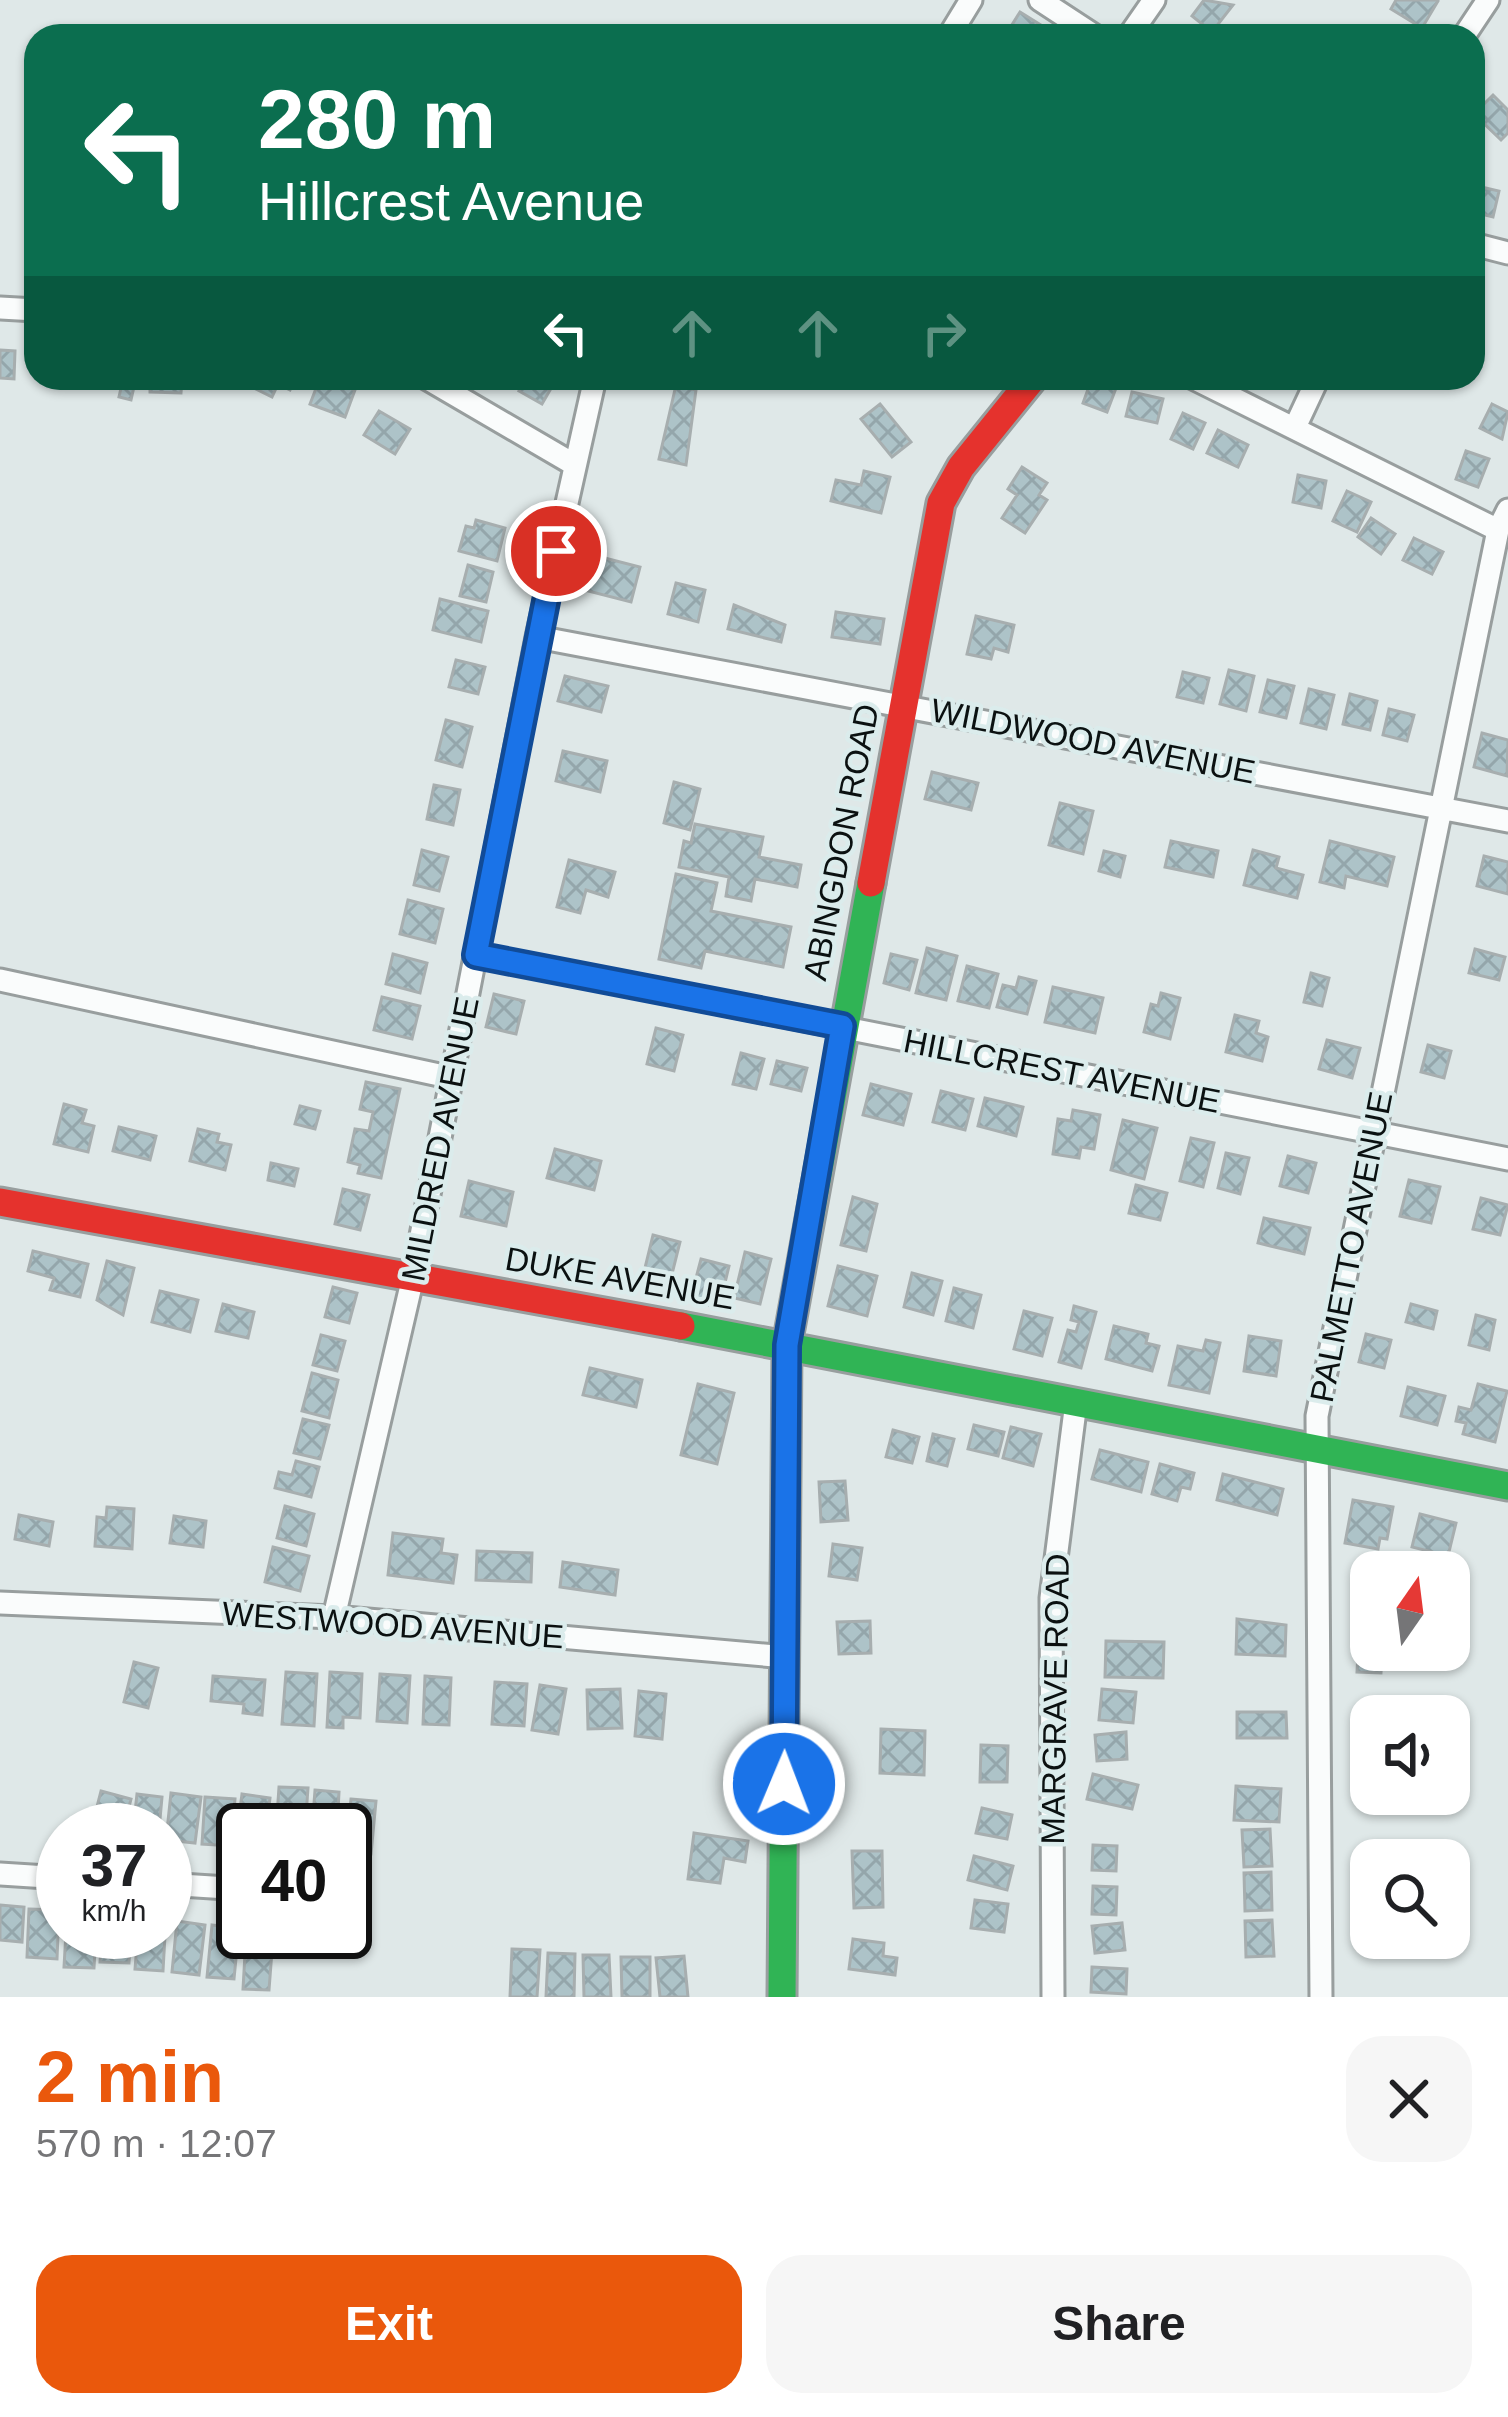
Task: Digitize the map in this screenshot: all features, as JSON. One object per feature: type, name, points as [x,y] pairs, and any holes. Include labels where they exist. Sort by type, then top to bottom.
[{"type":"street","points":[[1040,0],[1077,24]]},
{"type":"street","points":[[446,390],[575,465]]},
{"type":"street","name":"MILDRED AVENUE","points":[[334,1617],[413,1277],[537,637],[592,390]]},
{"type":"street","name":"ABINGDON ROAD","points":[[782,1997],[787,1345],[941,503],[961,467],[1023,390]]},
{"type":"street","points":[[1219,390],[1503,520]]},
{"type":"street","points":[[1296,425],[1312,390]]},
{"type":"street","name":"PALMETTO AVENUE","points":[[1321,1997],[1317,1416],[1503,520]]},
{"type":"street","name":"WILDWOOD AVENUE","points":[[537,637],[1508,820]]},
{"type":"street","name":"HILLCREST AVENUE","points":[[476,955],[1508,1159]]},
{"type":"street","points":[[0,980],[453,1078]]},
{"type":"street","name":"DUKE AVENUE","points":[[0,1202],[787,1345],[1508,1486]]},
{"type":"street","name":"MARGRAVE ROAD","points":[[1053,1997],[1051,1598],[1076,1402]]},
{"type":"street","name":"WESTWOOD AVENUE","points":[[0,1603],[334,1617],[786,1657]]},
{"type":"street","points":[[0,1874],[36,1876]]},
{"type":"building","points":[[1204,0],[1233,5],[1218,24],[1202,24],[1192,16]]},
{"type":"building","points":[[1396,0],[1438,1],[1424,24],[1415,24],[1391,9]]},
{"type":"building","points":[[1020,12],[1039,24],[1012,24]]},
{"type":"building","points":[[1493,95],[1508,110],[1508,133],[1501,140],[1485,125],[1485,103]]},
{"type":"building","points":[[1485,188],[1499,191],[1493,217],[1485,215]]},
{"type":"building","points":[[0,350],[15,351],[14,379],[0,378]]},
{"type":"building","points":[[121,390],[133,390],[131,400],[119,397]]},
{"type":"building","points":[[315,390],[355,390],[345,417],[310,404]]},
{"type":"building","points":[[520,390],[550,390],[542,404]]},
{"type":"building","points":[[675,390],[696,390],[686,465],[659,459]]},
{"type":"building","points":[[1088,390],[1115,390],[1107,412],[1083,403]]},
{"type":"building","points":[[1132,392],[1163,399],[1157,423],[1126,416]]},
{"type":"building","points":[[880,404],[911,442],[892,457],[861,419]]},
{"type":"building","points":[[1492,404],[1508,412],[1502,439],[1480,428]]},
{"type":"building","points":[[379,411],[410,429],[395,454],[364,435]]},
{"type":"building","points":[[1183,413],[1205,423],[1193,449],[1171,439]]},
{"type":"building","points":[[1218,430],[1248,445],[1238,467],[1207,453]]},
{"type":"building","points":[[1466,451],[1489,459],[1478,487],[1456,479]]},
{"type":"building","points":[[1022,467],[1047,483],[1039,495],[1047,500],[1025,533],[1002,518],[1017,495],[1008,489]]},
{"type":"building","points":[[864,471],[890,477],[881,513],[831,501],[836,480],[861,485]]},
{"type":"building","points":[[1298,475],[1326,481],[1321,508],[1293,502]]},
{"type":"building","points":[[1347,491],[1371,502],[1357,532],[1333,521]]},
{"type":"building","points":[[1371,518],[1395,534],[1381,554],[1358,537]]},
{"type":"building","points":[[476,520],[505,528],[497,561],[459,551],[466,526],[474,528]]},
{"type":"building","points":[[1414,538],[1443,552],[1432,574],[1403,560]]},
{"type":"building","points":[[597,556],[640,567],[631,602],[588,591]]},
{"type":"building","points":[[468,565],[493,572],[486,602],[460,596]]},
{"type":"building","points":[[676,583],[705,590],[698,622],[668,614]]},
{"type":"building","points":[[440,599],[488,611],[481,642],[433,630]]},
{"type":"building","points":[[734,605],[785,625],[781,642],[728,629]]},
{"type":"building","points":[[836,612],[884,619],[880,644],[832,637]]},
{"type":"building","points":[[976,616],[1014,625],[1008,652],[994,648],[991,659],[967,654]]},
{"type":"building","points":[[456,660],[485,667],[478,694],[449,687]]},
{"type":"building","points":[[1229,670],[1254,676],[1246,711],[1220,704]]},
{"type":"building","points":[[1183,672],[1209,678],[1203,703],[1177,697]]},
{"type":"building","points":[[565,676],[608,686],[601,712],[558,701]]},
{"type":"building","points":[[1268,680],[1294,686],[1286,718],[1260,712]]},
{"type":"building","points":[[1309,689],[1334,695],[1326,729],[1301,723]]},
{"type":"building","points":[[1350,694],[1377,701],[1370,730],[1343,724]]},
{"type":"building","points":[[1389,709],[1414,715],[1407,741],[1383,735]]},
{"type":"building","points":[[446,720],[472,727],[462,767],[436,760]]},
{"type":"building","points":[[1482,733],[1508,740],[1507,776],[1474,767]]},
{"type":"building","points":[[563,751],[607,761],[600,792],[556,781]]},
{"type":"building","points":[[932,772],[978,783],[971,810],[925,799]]},
{"type":"building","points":[[674,782],[700,789],[690,830],[664,823]]},
{"type":"building","points":[[434,785],[460,790],[453,825],[427,819]]},
{"type":"building","points":[[1060,803],[1093,811],[1083,854],[1049,845]]},
{"type":"building","points":[[695,824],[763,837],[759,857],[801,865],[797,887],[755,879],[751,901],[726,896],[729,877],[679,867],[684,841],[691,843]]},
{"type":"building","points":[[1171,841],[1218,851],[1213,877],[1165,867]]},
{"type":"building","points":[[1330,841],[1394,857],[1387,886],[1346,876],[1344,888],[1320,882]]},
{"type":"building","points":[[422,850],[448,857],[439,891],[414,885]]},
{"type":"building","points":[[1253,850],[1279,857],[1276,868],[1303,875],[1297,898],[1244,885]]},
{"type":"building","points":[[1104,851],[1125,856],[1120,877],[1099,871]]},
{"type":"building","points":[[1484,856],[1508,862],[1508,894],[1477,886]]},
{"type":"building","points":[[569,860],[615,872],[608,897],[586,890],[580,913],[557,907]]},
{"type":"building","points":[[676,874],[717,883],[711,911],[791,927],[783,967],[705,951],[701,968],[659,959]]},
{"type":"building","points":[[408,900],[443,909],[435,943],[400,934]]},
{"type":"building","points":[[927,948],[957,956],[946,1000],[916,993]]},
{"type":"building","points":[[1475,949],[1505,957],[1499,980],[1469,973]]},
{"type":"building","points":[[393,954],[427,963],[420,993],[386,984]]},
{"type":"building","points":[[891,954],[917,960],[909,990],[884,983]]},
{"type":"building","points":[[967,966],[998,974],[989,1008],[958,1001]]},
{"type":"building","points":[[1311,973],[1329,978],[1322,1006],[1304,1002]]},
{"type":"building","points":[[1019,977],[1036,981],[1027,1014],[997,1007],[1003,985],[1016,988]]},
{"type":"building","points":[[1053,987],[1103,998],[1095,1033],[1045,1022]]},
{"type":"building","points":[[1161,993],[1180,998],[1170,1039],[1144,1032],[1151,1004],[1158,1006]]},
{"type":"building","points":[[494,994],[524,1001],[516,1034],[486,1027]]},
{"type":"building","points":[[382,997],[420,1006],[412,1039],[374,1030]]},
{"type":"building","points":[[1235,1015],[1259,1021],[1256,1033],[1268,1037],[1262,1061],[1226,1052]]},
{"type":"building","points":[[656,1028],[683,1035],[674,1071],[647,1064]]},
{"type":"building","points":[[1327,1040],[1360,1048],[1352,1078],[1319,1069]]},
{"type":"building","points":[[1428,1045],[1451,1051],[1444,1078],[1421,1072]]},
{"type":"building","points":[[741,1053],[764,1059],[756,1089],[733,1084]]},
{"type":"building","points":[[777,1061],[807,1068],[801,1091],[771,1084]]},
{"type":"building","points":[[366,1082],[400,1089],[381,1178],[358,1173],[360,1165],[348,1162],[355,1129],[369,1131],[373,1112],[360,1109]]},
{"type":"building","points":[[871,1084],[911,1094],[903,1125],[863,1115]]},
{"type":"building","points":[[941,1091],[973,1099],[965,1130],[933,1122]]},
{"type":"building","points":[[985,1098],[1023,1107],[1016,1136],[978,1126]]},
{"type":"building","points":[[64,1104],[86,1110],[82,1123],[94,1126],[88,1152],[54,1144]]},
{"type":"building","points":[[300,1106],[320,1111],[315,1129],[295,1124]]},
{"type":"building","points":[[1073,1110],[1100,1115],[1094,1149],[1081,1147],[1079,1158],[1053,1154],[1058,1119],[1071,1121]]},
{"type":"building","points":[[1123,1120],[1157,1128],[1144,1179],[1111,1170]]},
{"type":"building","points":[[119,1127],[156,1136],[150,1160],[113,1151]]},
{"type":"building","points":[[198,1129],[219,1134],[217,1142],[231,1145],[225,1170],[190,1161]]},
{"type":"building","points":[[1191,1138],[1214,1143],[1203,1187],[1180,1181]]},
{"type":"building","points":[[555,1149],[601,1161],[594,1190],[547,1178]]},
{"type":"building","points":[[1226,1153],[1249,1158],[1240,1194],[1218,1188]]},
{"type":"building","points":[[1288,1156],[1316,1163],[1308,1193],[1280,1186]]},
{"type":"building","points":[[271,1163],[298,1169],[294,1186],[268,1180]]},
{"type":"building","points":[[1409,1180],[1440,1187],[1431,1223],[1400,1216]]},
{"type":"building","points":[[469,1181],[513,1192],[506,1226],[461,1216]]},
{"type":"building","points":[[1136,1185],[1167,1193],[1160,1220],[1129,1213]]},
{"type":"building","points":[[343,1189],[369,1195],[360,1230],[335,1224]]},
{"type":"building","points":[[853,1197],[877,1204],[866,1251],[841,1245]]},
{"type":"building","points":[[1481,1198],[1508,1205],[1500,1235],[1473,1229]]},
{"type":"building","points":[[1264,1218],[1310,1228],[1304,1254],[1258,1243]]},
{"type":"building","points":[[653,1235],[680,1242],[670,1282],[643,1276]]},
{"type":"building","points":[[33,1251],[88,1264],[80,1297],[50,1290],[54,1278],[28,1271]]},
{"type":"building","points":[[745,1252],[771,1259],[760,1304],[734,1298]]},
{"type":"building","points":[[701,1259],[729,1266],[719,1308],[690,1301]]},
{"type":"building","points":[[107,1261],[134,1268],[123,1315],[97,1300]]},
{"type":"building","points":[[838,1266],[877,1276],[867,1316],[828,1306]]},
{"type":"building","points":[[912,1273],[942,1281],[933,1315],[904,1307]]},
{"type":"building","points":[[333,1287],[357,1293],[349,1323],[325,1317]]},
{"type":"building","points":[[954,1288],[981,1295],[973,1328],[946,1321]]},
{"type":"building","points":[[160,1291],[198,1300],[190,1332],[152,1322]]},
{"type":"building","points":[[223,1304],[254,1312],[248,1338],[216,1331]]},
{"type":"building","points":[[1411,1304],[1437,1311],[1433,1329],[1406,1322]]},
{"type":"building","points":[[1074,1306],[1096,1312],[1081,1368],[1059,1362],[1068,1330],[1076,1332],[1079,1322],[1071,1320]]},
{"type":"building","points":[[1024,1311],[1052,1318],[1042,1356],[1014,1349]]},
{"type":"building","points":[[1476,1315],[1495,1320],[1489,1350],[1469,1345]]},
{"type":"building","points":[[1114,1326],[1148,1334],[1146,1343],[1159,1346],[1152,1371],[1106,1359]]},
{"type":"building","points":[[1366,1334],[1391,1340],[1384,1368],[1359,1362]]},
{"type":"building","points":[[321,1335],[345,1341],[337,1371],[313,1365]]},
{"type":"building","points":[[1249,1336],[1281,1341],[1276,1376],[1244,1371]]},
{"type":"building","points":[[1206,1340],[1220,1343],[1209,1393],[1169,1385],[1178,1346],[1203,1351]]},
{"type":"building","points":[[590,1368],[642,1380],[636,1407],[583,1395]]},
{"type":"building","points":[[312,1373],[338,1380],[329,1418],[302,1411]]},
{"type":"building","points":[[698,1384],[734,1393],[717,1464],[681,1455]]},
{"type":"building","points":[[1478,1384],[1507,1391],[1495,1442],[1463,1434],[1466,1423],[1456,1421],[1459,1407],[1471,1410]]},
{"type":"building","points":[[1408,1387],[1445,1396],[1437,1425],[1401,1416]]},
{"type":"building","points":[[303,1419],[329,1425],[320,1459],[294,1453]]},
{"type":"building","points":[[974,1425],[1004,1432],[998,1456],[968,1449]]},
{"type":"building","points":[[1011,1427],[1041,1434],[1033,1466],[1003,1458]]},
{"type":"building","points":[[893,1430],[919,1437],[912,1463],[886,1457]]},
{"type":"building","points":[[933,1434],[954,1439],[947,1466],[927,1461]]},
{"type":"building","points":[[1100,1450],[1148,1462],[1141,1492],[1092,1479]]},
{"type":"building","points":[[296,1461],[319,1467],[311,1497],[275,1488],[279,1472],[292,1475]]},
{"type":"building","points":[[1160,1464],[1194,1473],[1190,1489],[1181,1487],[1177,1501],[1152,1494]]},
{"type":"building","points":[[1223,1474],[1283,1489],[1277,1515],[1217,1500]]},
{"type":"building","points":[[845,1481],[848,1520],[821,1522],[819,1482]]},
{"type":"building","points":[[1353,1500],[1393,1507],[1387,1539],[1380,1538],[1378,1549],[1345,1543]]},
{"type":"building","points":[[285,1506],[314,1514],[306,1546],[277,1538]]},
{"type":"building","points":[[107,1507],[134,1509],[132,1549],[95,1546],[97,1517],[106,1518]]},
{"type":"building","points":[[1420,1514],[1456,1523],[1449,1551],[1412,1547]]},
{"type":"building","points":[[19,1515],[53,1522],[49,1546],[15,1539]]},
{"type":"building","points":[[174,1516],[206,1521],[203,1547],[170,1543]]},
{"type":"building","points":[[393,1533],[443,1539],[441,1553],[457,1555],[453,1583],[388,1575]]},
{"type":"building","points":[[833,1544],[862,1548],[857,1580],[829,1576]]},
{"type":"building","points":[[273,1547],[309,1556],[300,1591],[265,1582]]},
{"type":"building","points":[[477,1551],[532,1553],[531,1582],[476,1580]]},
{"type":"building","points":[[563,1562],[618,1570],[615,1595],[560,1587]]},
{"type":"building","points":[[1237,1619],[1286,1625],[1285,1656],[1236,1654]]},
{"type":"building","points":[[870,1621],[871,1653],[839,1654],[837,1622]]},
{"type":"building","points":[[1106,1641],[1164,1642],[1163,1678],[1105,1677]]},
{"type":"building","points":[[134,1662],[158,1668],[148,1708],[124,1702]]},
{"type":"building","points":[[286,1672],[317,1674],[314,1726],[282,1724]]},
{"type":"building","points":[[330,1672],[362,1674],[360,1718],[343,1717],[343,1728],[327,1727]]},
{"type":"building","points":[[380,1674],[410,1676],[407,1723],[377,1721]]},
{"type":"building","points":[[213,1676],[265,1680],[262,1715],[243,1713],[244,1704],[211,1701]]},
{"type":"building","points":[[425,1676],[451,1678],[449,1725],[423,1724]]},
{"type":"building","points":[[495,1682],[527,1684],[524,1726],[492,1724]]},
{"type":"building","points":[[540,1685],[566,1689],[558,1734],[532,1730]]},
{"type":"building","points":[[620,1689],[622,1728],[588,1729],[587,1690]]},
{"type":"building","points":[[1102,1689],[1136,1692],[1133,1723],[1099,1720]]},
{"type":"building","points":[[639,1691],[666,1694],[662,1739],[635,1736]]},
{"type":"building","points":[[1237,1712],[1286,1712],[1287,1738],[1237,1738]]},
{"type":"building","points":[[881,1729],[925,1731],[924,1775],[880,1773]]},
{"type":"building","points":[[1126,1732],[1127,1759],[1097,1761],[1095,1735]]},
{"type":"building","points":[[981,1745],[1008,1746],[1007,1782],[980,1782]]},
{"type":"building","points":[[1093,1774],[1138,1785],[1132,1809],[1087,1799]]},
{"type":"building","points":[[1236,1786],[1281,1789],[1279,1822],[1234,1820]]},
{"type":"building","points":[[279,1787],[308,1788],[307,1803],[278,1803]]},
{"type":"building","points":[[315,1790],[339,1792],[338,1803],[314,1803]]},
{"type":"building","points":[[101,1791],[131,1799],[130,1803],[98,1803]]},
{"type":"building","points":[[171,1793],[201,1797],[195,1843],[192,1803],[170,1803]]},
{"type":"building","points":[[137,1794],[162,1797],[161,1803],[136,1803]]},
{"type":"building","points":[[242,1794],[270,1798],[269,1803],[241,1803]]},
{"type":"building","points":[[205,1797],[235,1799],[235,1803],[216,1803],[216,1845],[202,1844]]},
{"type":"building","points":[[351,1799],[376,1801],[372,1843],[372,1803],[351,1803]]},
{"type":"building","points":[[982,1808],[1012,1815],[1007,1839],[976,1833]]},
{"type":"building","points":[[1270,1829],[1272,1866],[1244,1867],[1242,1830]]},
{"type":"building","points":[[694,1833],[748,1841],[745,1862],[724,1858],[720,1883],[688,1879]]},
{"type":"building","points":[[1093,1845],[1117,1846],[1116,1871],[1092,1870]]},
{"type":"building","points":[[852,1851],[882,1851],[883,1907],[854,1908]]},
{"type":"building","points":[[974,1856],[1013,1866],[1007,1890],[968,1880]]},
{"type":"building","points":[[1271,1872],[1272,1910],[1245,1911],[1244,1873]]},
{"type":"building","points":[[1093,1886],[1117,1887],[1116,1915],[1092,1914]]},
{"type":"building","points":[[975,1900],[1008,1904],[1004,1932],[971,1928]]},
{"type":"building","points":[[0,1905],[24,1907],[22,1942],[0,1940]]},
{"type":"building","points":[[29,1909],[36,1909],[36,1958],[27,1957]]},
{"type":"building","points":[[1272,1920],[1274,1956],[1246,1957],[1245,1921]]},
{"type":"building","points":[[192,1923],[205,1925],[199,1975],[172,1972],[173,1959],[192,1959]]},
{"type":"building","points":[[1122,1923],[1125,1950],[1095,1953],[1092,1926]]},
{"type":"building","points":[[212,1925],[216,1925],[216,1959],[236,1959],[234,1979],[207,1977]]},
{"type":"building","points":[[853,1939],[884,1943],[883,1956],[897,1958],[895,1975],[849,1969]]},
{"type":"building","points":[[512,1949],[540,1950],[537,1997],[510,1997]]},
{"type":"building","points":[[548,1953],[575,1954],[574,1997],[546,1997]]},
{"type":"building","points":[[583,1955],[609,1955],[611,1997],[584,1997]]},
{"type":"building","points":[[684,1956],[688,1997],[660,1997],[656,1958]]},
{"type":"building","points":[[621,1957],[650,1957],[650,1997],[622,1997]]},
{"type":"building","points":[[64,1959],[94,1959],[94,1968],[64,1967]]},
{"type":"building","points":[[100,1959],[129,1959],[129,1963]]},
{"type":"building","points":[[136,1959],[164,1959],[163,1971],[135,1969]]},
{"type":"building","points":[[245,1959],[271,1959],[269,1990],[243,1989]]},
{"type":"building","points":[[1092,1967],[1127,1969],[1126,1994],[1091,1992]]},
{"type":"traffic: fast","points":[[782,1997],[787,1345],[871,883]]},
{"type":"traffic: fast","points":[[681,1326],[1508,1486]]},
{"type":"traffic: jam","points":[[871,883],[941,503],[961,467],[1023,390]]},
{"type":"traffic: jam","points":[[0,1202],[681,1326]]},
{"type":"route","points":[[556,551],[476,955],[842,1026],[787,1345],[784,1784]]}]
